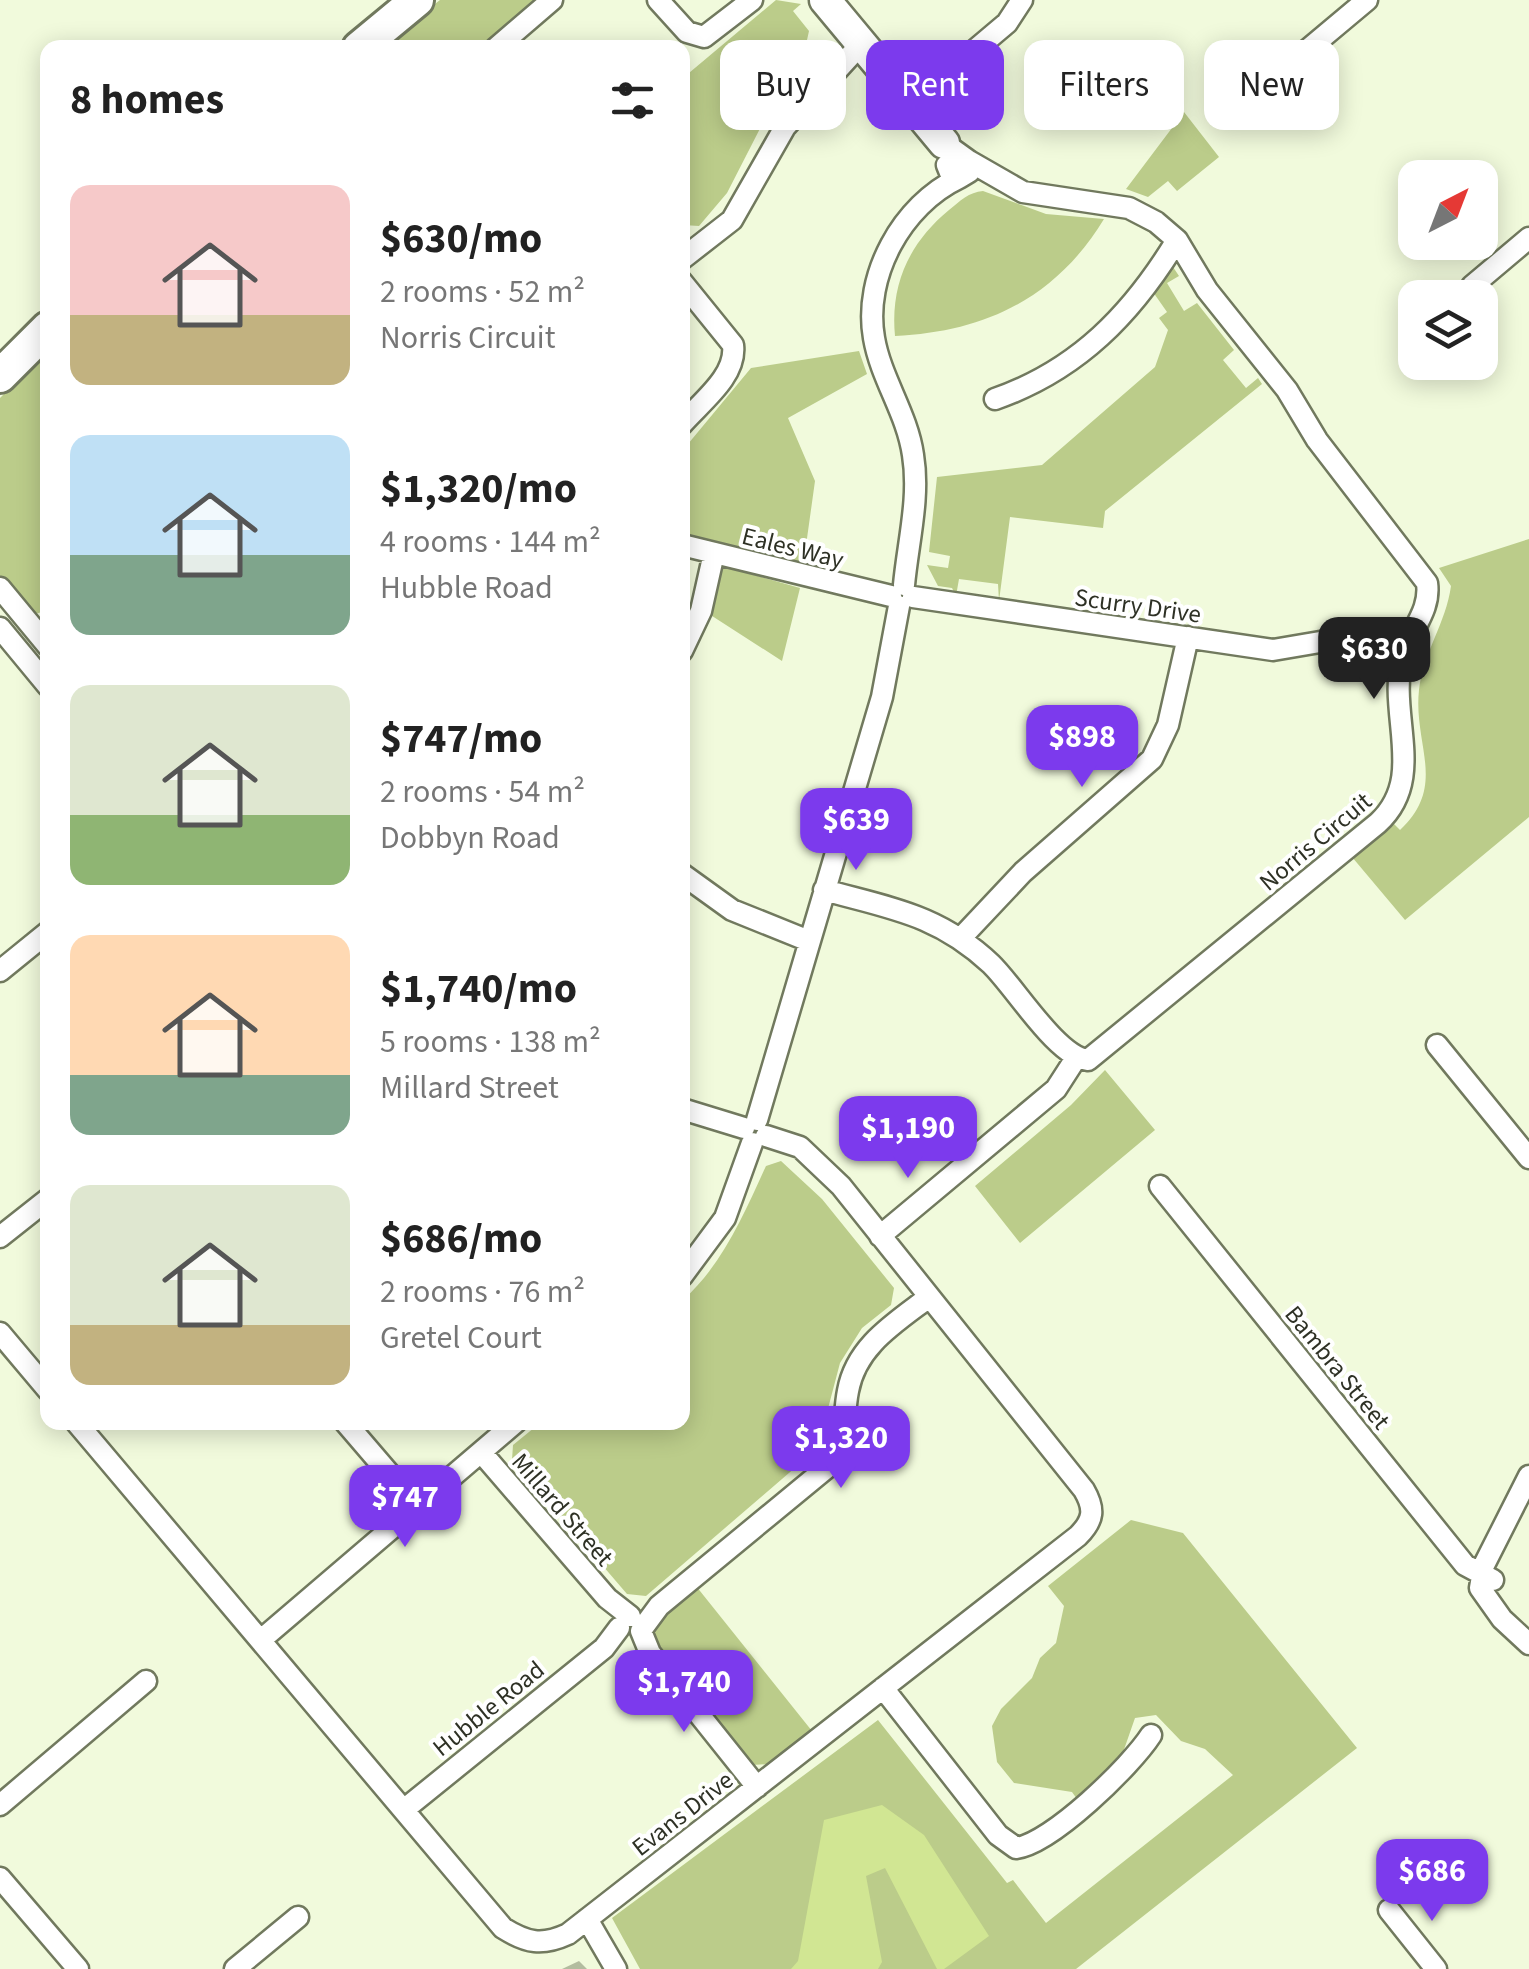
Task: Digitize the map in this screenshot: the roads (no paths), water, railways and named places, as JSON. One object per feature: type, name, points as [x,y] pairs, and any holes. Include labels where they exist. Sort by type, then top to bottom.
[{"type":"main road","points":[[369,40],[417,0]]},
{"type":"main road","points":[[0,346],[40,311]]},
{"type":"main road","points":[[0,376],[40,336]]},
{"type":"street","points":[[505,40],[552,0]]},
{"type":"street","points":[[658,0],[686,32],[704,36],[752,0]]},
{"type":"street","points":[[690,253],[732,220],[785,127],[826,82],[865,48],[825,0]]},
{"type":"street","points":[[987,40],[1007,23],[1022,0]]},
{"type":"street","points":[[1319,40],[1367,0]]},
{"type":"street","points":[[690,1265],[725,1218],[755,1132],[882,696],[902,596],[916,479],[909,434],[874,336],[874,302],[884,260],[898,232],[954,167],[929,130]]},
{"type":"street","name":"Norris Circuit","points":[[954,167],[988,174],[1036,195],[1128,208],[1156,222],[1177,240],[1207,290],[1287,390],[1316,440],[1427,583],[1426,605],[1405,649],[1399,684],[1404,782],[1392,810],[1098,1056],[1076,1058]]},
{"type":"street","points":[[1479,280],[1529,238]]},
{"type":"street","points":[[995,399],[1046,378],[1094,345],[1136,301],[1177,240]]},
{"type":"street","points":[[690,292],[732,345],[734,357],[727,373],[690,415]]},
{"type":"street","name":"Eales Way","points":[[690,547],[902,596]]},
{"type":"street","points":[[690,634],[701,611],[714,553]]},
{"type":"street","points":[[0,588],[40,622],[7,635],[40,676]]},
{"type":"street","name":"Scurry Drive","points":[[902,596],[1273,650],[1320,642],[1405,649]]},
{"type":"street","points":[[965,942],[1023,872],[1146,767],[1162,744],[1181,636]]},
{"type":"street","points":[[690,880],[720,904],[811,935]]},
{"type":"street","points":[[825,885],[879,901],[965,942],[1076,1058],[1056,1089],[880,1236]]},
{"type":"street","points":[[0,971],[40,938]]},
{"type":"street","points":[[1437,1045],[1529,1158]]},
{"type":"street","name":"Evans Drive","points":[[83,1430],[406,1808],[493,1916],[514,1935],[535,1944],[554,1941],[1078,1536],[1093,1512],[1084,1490],[812,1156],[755,1132],[690,1112]]},
{"type":"street","name":"Bambra Street","points":[[1160,1186],[1465,1565],[1487,1578],[1486,1599],[1526,1641]]},
{"type":"street","points":[[0,1237],[40,1205]]},
{"type":"street","name":"Hubble Road","points":[[406,1808],[835,1461],[842,1446],[848,1387],[855,1367],[877,1337],[929,1297]]},
{"type":"street","points":[[0,1333],[40,1380]]},
{"type":"street","points":[[352,1430],[417,1506]]},
{"type":"street","points":[[262,1639],[506,1430]]},
{"type":"street","name":"Millard Street","points":[[480,1452],[606,1598],[756,1787]]},
{"type":"street","points":[[1487,1578],[1529,1476]]},
{"type":"street","points":[[0,1805],[146,1681]]},
{"type":"street","points":[[883,1688],[998,1835],[1016,1848],[1038,1840],[1121,1774],[1151,1736]]},
{"type":"street","points":[[0,1878],[78,1969]]},
{"type":"street","points":[[1389,1910],[1436,1969]]},
{"type":"street","points":[[235,1969],[298,1917]]},
{"type":"street","points":[[586,1919],[616,1969]]}]
